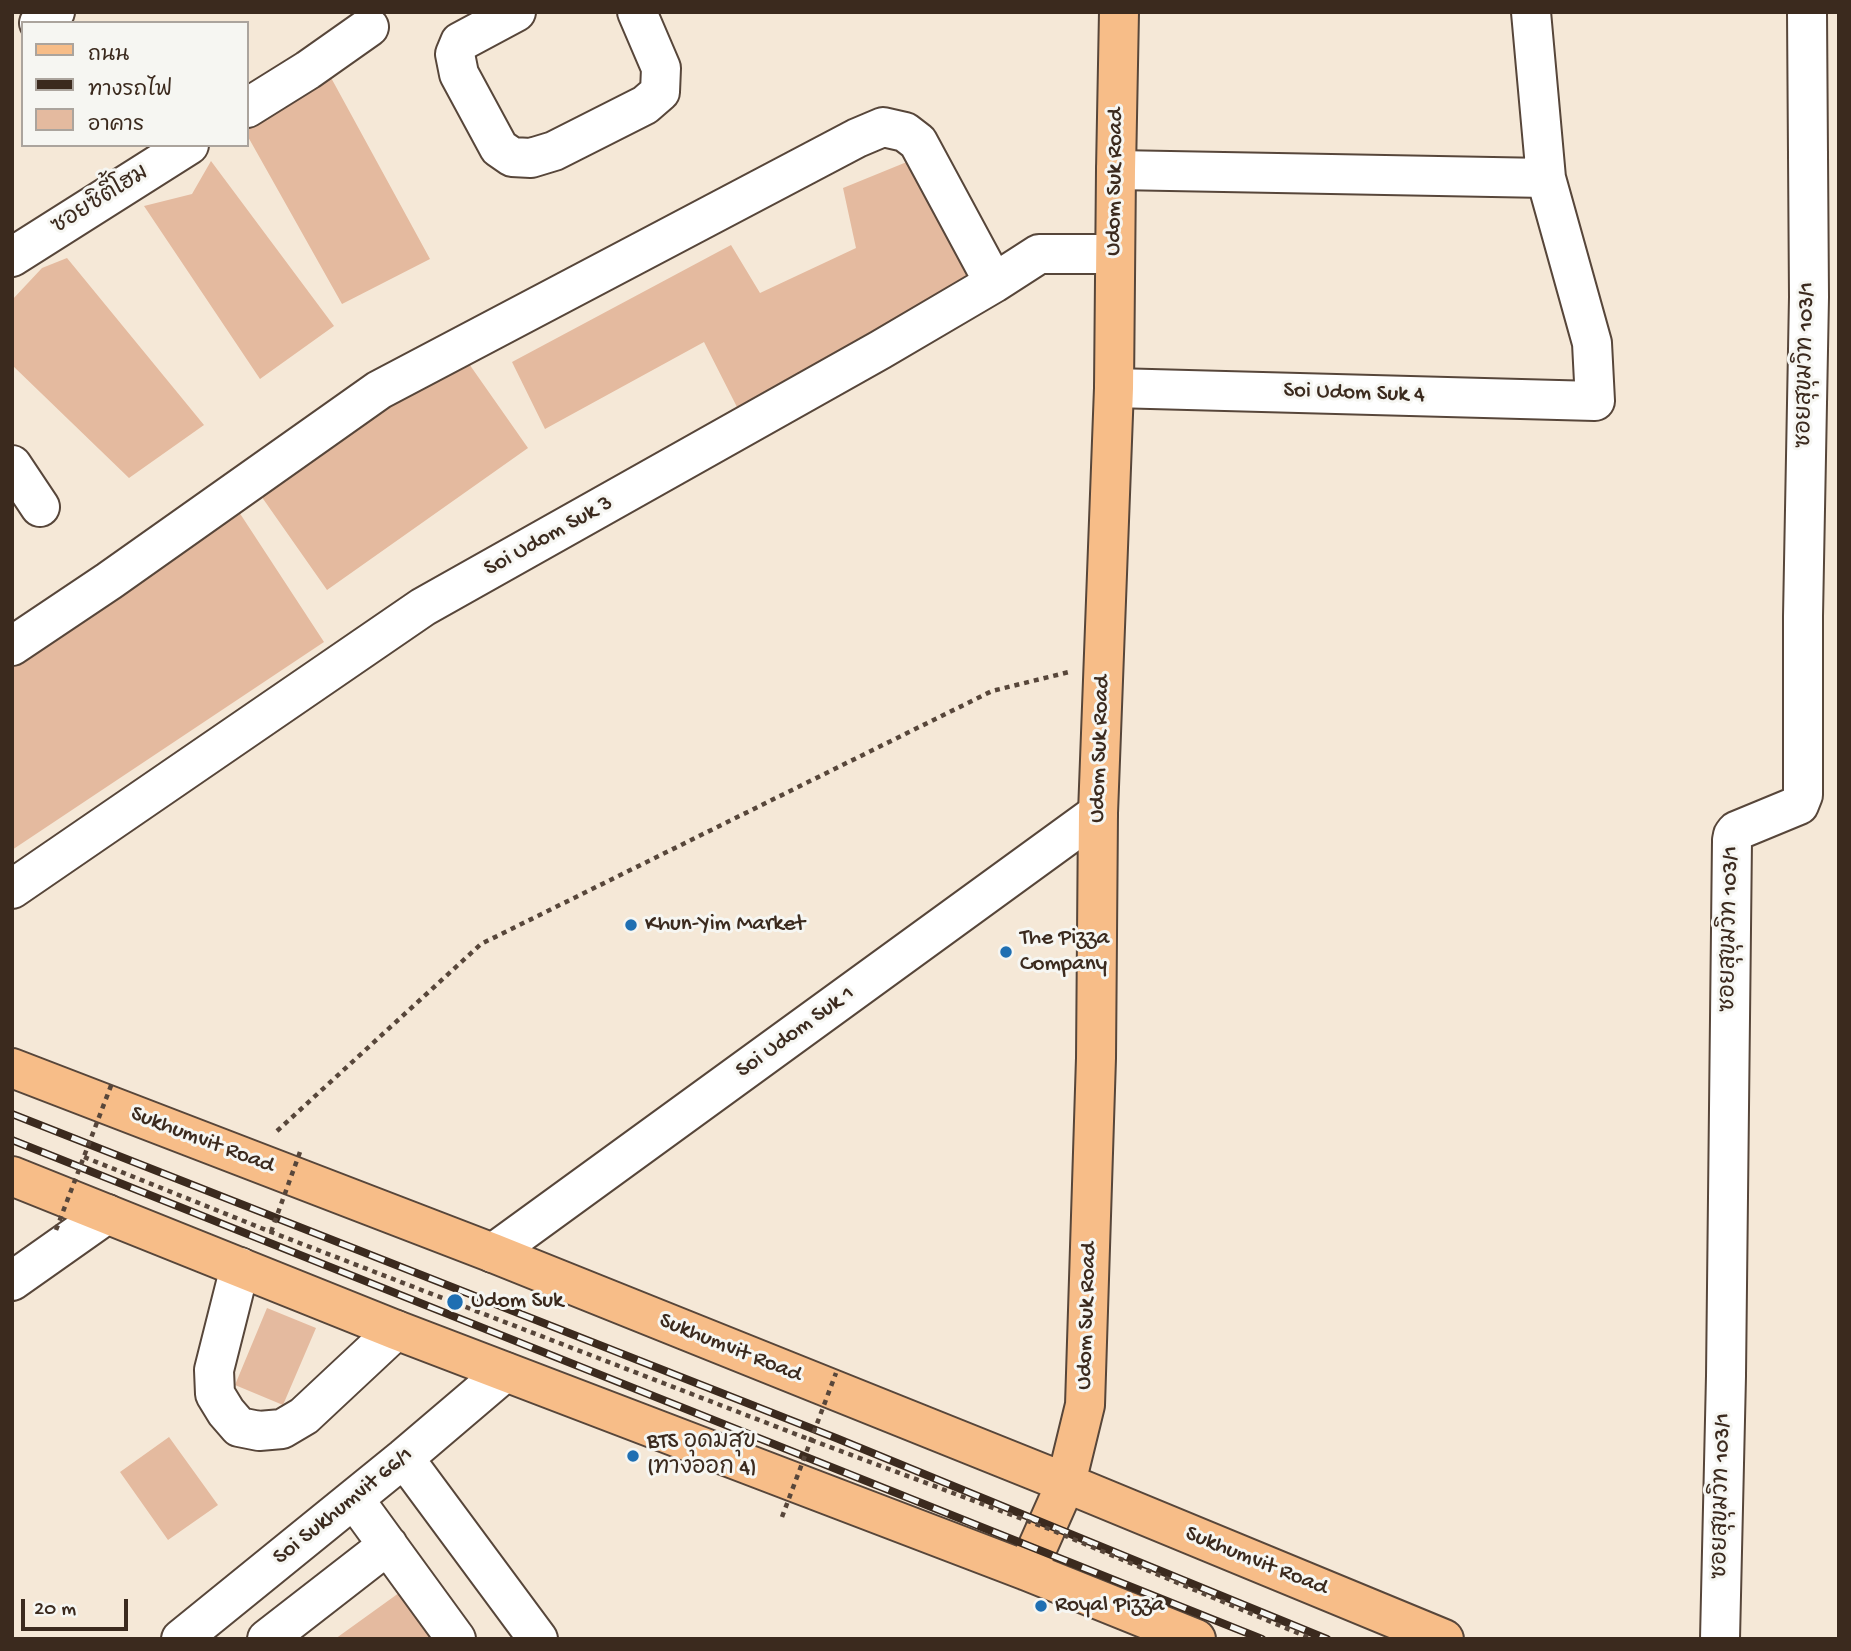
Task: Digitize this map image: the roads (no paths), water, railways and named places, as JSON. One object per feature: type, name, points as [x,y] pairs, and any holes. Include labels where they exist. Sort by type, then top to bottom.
[{"type":"main road","name":"Udom Suk Road","points":[[1027,1571],[1066,1483],[1085,1405],[1096,1058],[1098,813],[1114,388],[1119,12]]},
{"type":"main road","name":"Sukhumvit Road","points":[[12,1068],[493,1253],[1066,1483],[1444,1639]]},
{"type":"main road","points":[[12,1176],[396,1330],[1027,1571],[1196,1639]]},
{"type":"street","points":[[516,12],[460,42],[455,54],[459,74],[499,148],[512,157],[531,158],[554,151],[645,105],[660,92],[662,68],[637,12]]},
{"type":"street","points":[[1116,170],[1546,178],[1531,12]]},
{"type":"street","name":"ซอยสุขุมวิท 103/1","points":[[1720,1639],[1732,839],[1736,831],[1799,804],[1803,795],[1803,616],[1809,297],[1807,12]]},
{"type":"street","points":[[248,107],[307,70],[372,17]]},
{"type":"street","points":[[12,646],[379,390],[883,127],[905,132],[918,142],[994,283]]},
{"type":"street","name":"ซอยซิตี้โฮม","points":[[12,257],[186,147]]},
{"type":"street","name":"Soi Udom Suk 4","points":[[1114,388],[1595,401],[1592,343],[1546,178]]},
{"type":"street","name":"Soi Udom Suk 3","points":[[12,889],[423,607],[880,350],[1039,254],[1115,254]]},
{"type":"street","points":[[12,466],[40,507]]},
{"type":"street","name":"Soi Udom Suk 1","points":[[493,1253],[1098,813]]},
{"type":"street","points":[[12,1281],[107,1214]]},
{"type":"street","points":[[240,1267],[214,1370],[215,1394],[239,1427],[259,1431],[282,1429],[304,1416],[396,1330]]},
{"type":"street","name":"Soi Sukhumvit 66/1","points":[[181,1639],[404,1458],[505,1372]]},
{"type":"street","points":[[404,1458],[538,1639]]},
{"type":"street","points":[[354,1499],[456,1639]]},
{"type":"street","points":[[267,1639],[388,1545]]},
{"type":"railway","points":[[12,1114],[836,1438],[1327,1639]]},
{"type":"railway","points":[[12,1140],[1262,1639]]},
{"type":"place","name":"Khun-Yim Market","points":[[631,925]]},
{"type":"place","name":"The Pizza Company","points":[[1006,952]]},
{"type":"place","name":"Udom Suk","points":[[455,1302]]},
{"type":"place","name":"BTS อุดมสุข (ทางออก 4)","points":[[633,1456]]},
{"type":"place","name":"Royal Pizza","points":[[1041,1606]]}]
